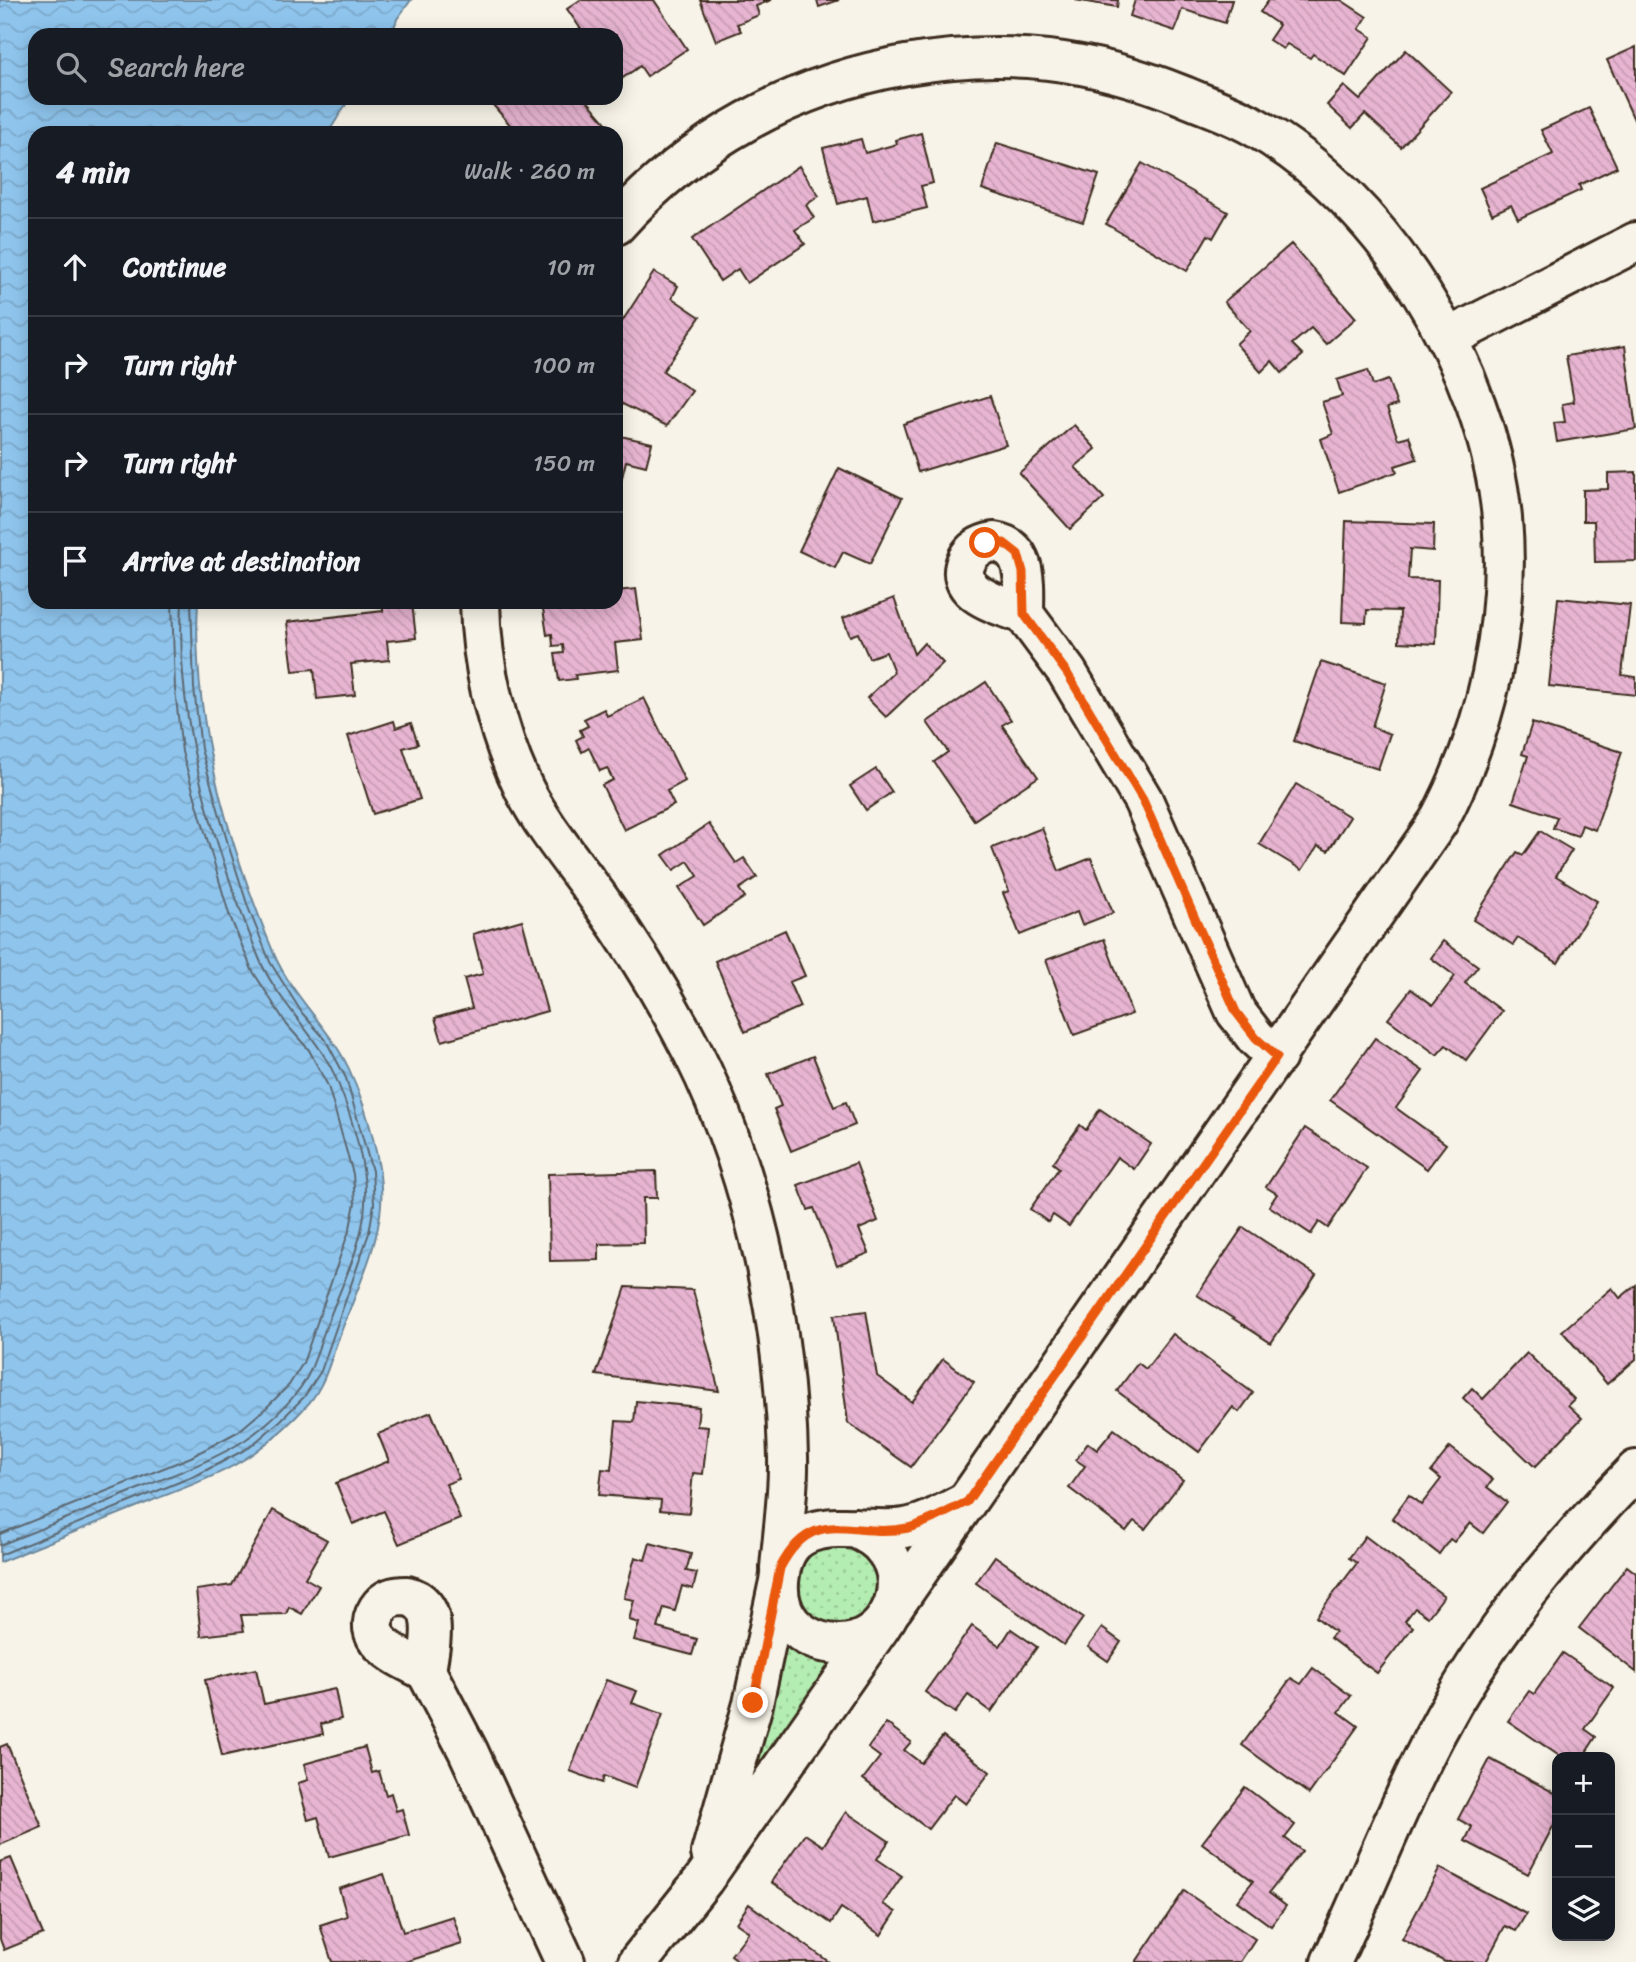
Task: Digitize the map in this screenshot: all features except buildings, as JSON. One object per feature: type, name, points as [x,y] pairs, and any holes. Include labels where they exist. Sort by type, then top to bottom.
[{"type":"street","points":[[623,219],[689,158],[742,121],[802,93],[870,71],[956,57],[1022,55],[1088,65],[1141,79],[1252,126],[1293,152],[1340,191],[1385,241],[1420,288],[1448,338],[1491,458],[1502,517],[1503,588],[1500,629],[1475,742],[1460,781],[1438,822],[704,1879],[638,1962]]},
{"type":"street","points":[[1448,338],[1636,242]]},
{"type":"street","points":[[481,609],[487,675],[503,732],[526,791],[646,968],[682,1031],[717,1104],[743,1179],[765,1262],[778,1348],[788,1458],[779,1577],[753,1703],[704,1879]]},
{"type":"street","points":[[1024,614],[1067,673],[1143,800],[1236,1012],[1256,1038],[1277,1057]]},
{"type":"street","points":[[788,1458],[808,1493],[844,1527],[880,1544],[895,1569],[897,1588],[887,1617],[865,1638],[845,1644],[825,1644],[806,1636],[791,1623],[781,1605],[779,1577],[800,1539],[816,1530],[844,1527],[882,1531],[909,1528],[967,1502]]},
{"type":"street","points":[[1331,1962],[1435,1735],[1474,1668],[1525,1592],[1636,1470]]},
{"type":"street","points":[[426,1671],[468,1752],[565,1962]]},
{"type":"green space","points":[[839,1544],[855,1547],[868,1556],[877,1569],[880,1585],[877,1601],[868,1614],[855,1623],[839,1626],[823,1623],[810,1614],[801,1601],[798,1585],[801,1569],[810,1556],[823,1547]]},
{"type":"green space","points":[[786,1643],[842,1661],[759,1780],[749,1776]]},
{"type":"water","points":[[0,0],[411,0],[397,19],[394,28],[28,28],[28,105],[346,105],[332,126],[28,126],[28,609],[198,609],[197,647],[207,737],[228,826],[274,954],[292,986],[335,1044],[358,1090],[377,1157],[381,1205],[371,1254],[324,1378],[309,1403],[290,1422],[255,1452],[218,1473],[0,1562]]},
{"type":"route","points":[[753,1703],[780,1568],[789,1552],[800,1539],[816,1530],[833,1526],[882,1531],[909,1528],[967,1502],[1277,1057],[1256,1038],[1236,1012],[1143,800],[1067,673],[1024,614],[1023,572],[1018,554],[1004,543],[985,543]]}]
